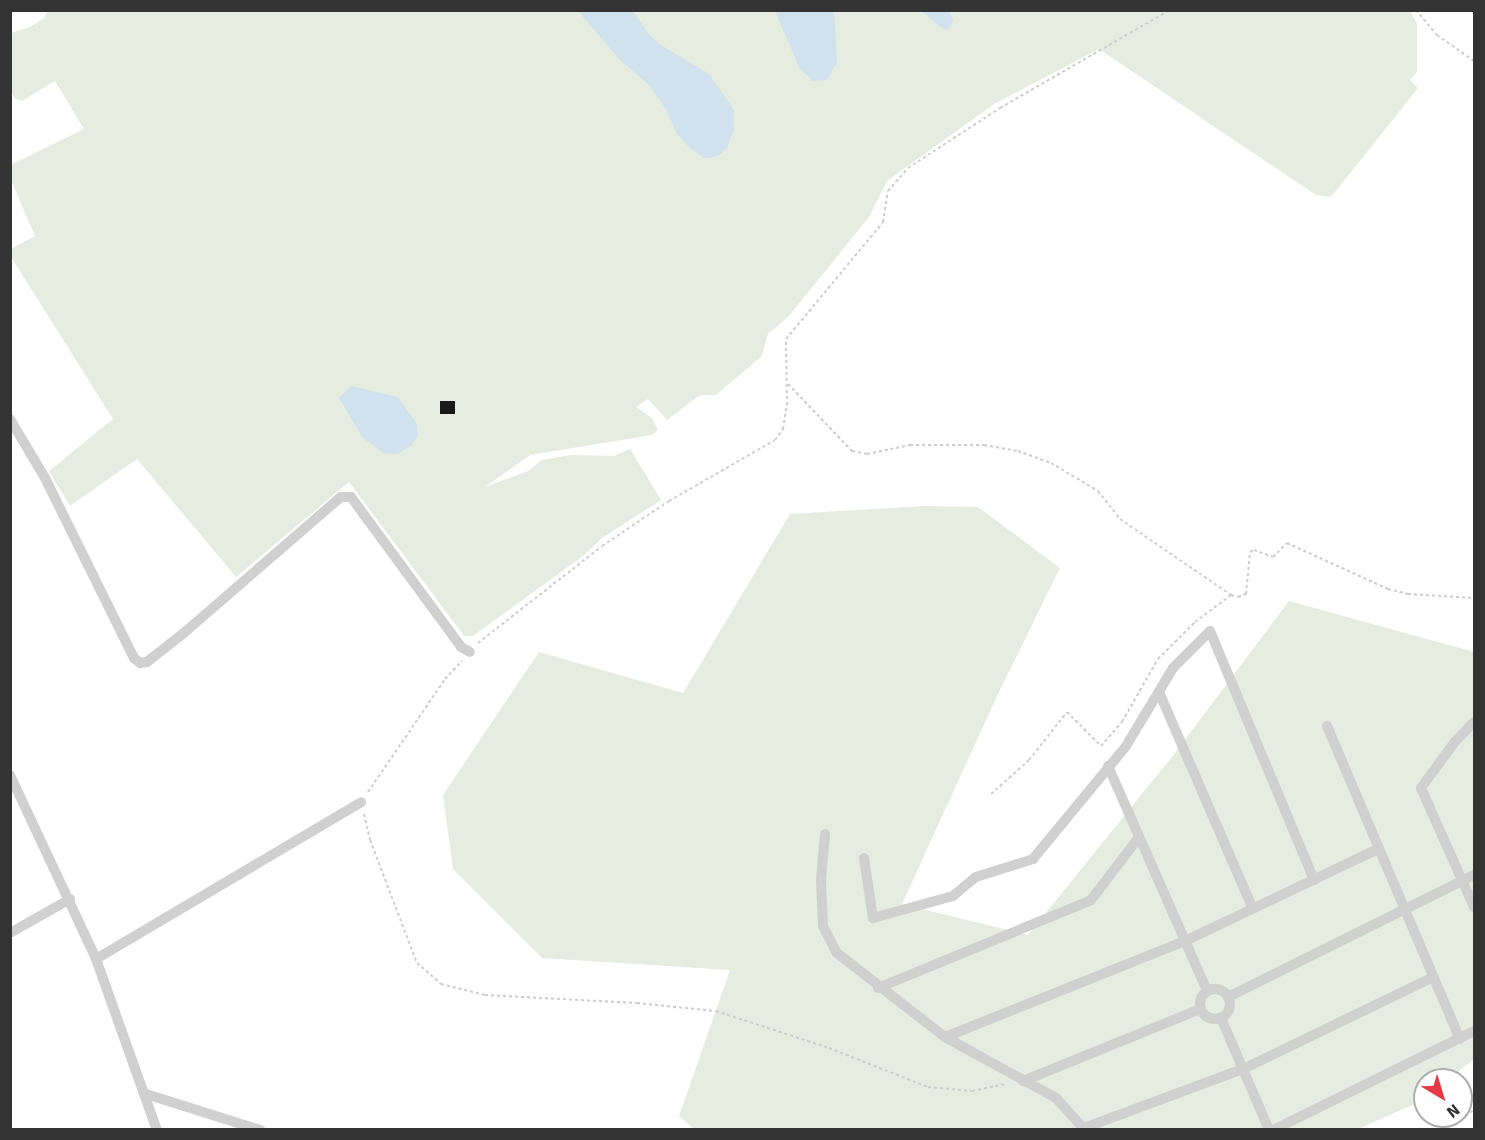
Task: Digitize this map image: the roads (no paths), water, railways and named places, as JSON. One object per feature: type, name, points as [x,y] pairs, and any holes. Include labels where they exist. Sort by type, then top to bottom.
[{"type":"street","points":[[10,418],[45,478],[134,658],[140,663],[147,662],[185,632],[340,497],[351,497],[461,647],[470,652]]},
{"type":"street","points":[[864,858],[873,918],[953,896],[976,877],[1033,859],[1126,746],[1173,668],[1210,631],[1314,880]]},
{"type":"street","points":[[1159,692],[1253,909]]},
{"type":"street","points":[[1474,723],[1454,743],[1421,788],[1474,907]]},
{"type":"street","points":[[1327,726],[1460,1039]]},
{"type":"street","points":[[1108,766],[1207,990]]},
{"type":"street","points":[[10,775],[96,958],[157,1130]]},
{"type":"street","points":[[96,958],[361,802]]},
{"type":"street","points":[[825,834],[821,880],[823,926],[837,953],[878,988],[945,1037],[1056,1098],[1084,1129],[1243,1069],[1433,977]]},
{"type":"street","points":[[878,988],[1090,900],[1139,837]]},
{"type":"street","points":[[945,1037],[1185,941],[1378,849]]},
{"type":"street","points":[[1228,997],[1474,875]]},
{"type":"street","points":[[10,933],[70,899]]},
{"type":"street","points":[[1207,990],[1221,990],[1228,997],[1228,1011],[1221,1018],[1211,1019],[1200,1009],[1200,998],[1207,990]]},
{"type":"street","points":[[1023,1081],[1200,1009]]},
{"type":"street","points":[[1221,1018],[1271,1130],[1474,1031]]},
{"type":"street","points":[[146,1094],[260,1130]]},
{"type":"water","points":[[578,11],[633,11],[648,33],[659,44],[709,74],[734,110],[734,129],[727,148],[711,158],[704,158],[691,149],[677,134],[666,109],[649,85],[620,60]]},
{"type":"water","points":[[775,11],[834,11],[837,62],[827,80],[813,81],[800,69]]},
{"type":"water","points":[[922,11],[949,11],[953,20],[951,26],[946,30]]},
{"type":"water","points":[[351,386],[398,397],[417,424],[418,435],[411,446],[397,454],[384,453],[363,438],[339,398]]}]
